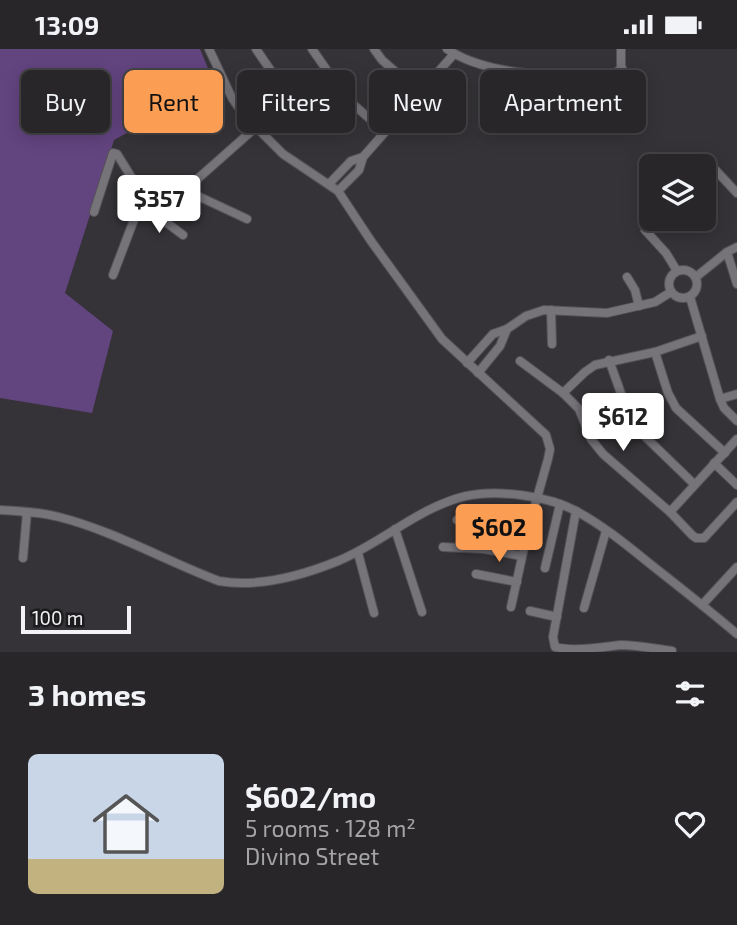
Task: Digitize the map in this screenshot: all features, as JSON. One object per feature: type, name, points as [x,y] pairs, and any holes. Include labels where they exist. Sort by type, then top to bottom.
[{"type":"street","points":[[209,49],[237,103]]},
{"type":"street","points":[[256,49],[271,70]]},
{"type":"street","points":[[312,49],[327,70]]},
{"type":"street","points":[[374,49],[394,70]]},
{"type":"street","points":[[437,70],[451,51],[496,68],[607,79],[622,68],[621,49]]},
{"type":"street","points":[[355,106],[369,118]]},
{"type":"street","points":[[94,212],[114,152],[154,211],[159,211],[250,133]]},
{"type":"street","points":[[261,133],[283,154],[338,191],[442,339],[546,435],[550,449],[511,607]]},
{"type":"street","points":[[338,191],[359,170],[363,157],[384,133]]},
{"type":"street","points":[[329,184],[351,161],[363,157]]},
{"type":"street","points":[[716,171],[737,193]]},
{"type":"street","points":[[185,190],[247,219]]},
{"type":"street","points":[[113,275],[143,196]]},
{"type":"street","points":[[159,211],[167,223],[183,235]]},
{"type":"street","points":[[646,231],[666,253],[677,271]]},
{"type":"street","points":[[696,277],[727,251],[737,247]]},
{"type":"street","points":[[727,251],[737,284]]},
{"type":"street","points":[[671,292],[670,278],[677,271],[686,270],[696,277]]},
{"type":"street","points":[[627,277],[635,290],[639,306]]},
{"type":"street","points":[[671,292],[682,299],[690,297],[696,290],[696,277]]},
{"type":"street","points":[[467,363],[491,336],[526,316],[544,310],[607,313],[656,302],[671,292]]},
{"type":"street","points":[[690,297],[720,399],[724,408],[737,421]]},
{"type":"street","points":[[551,310],[552,344]]},
{"type":"street","points":[[478,373],[500,346],[507,329]]},
{"type":"street","points":[[563,393],[585,372],[610,361],[656,352],[702,336]]},
{"type":"street","points":[[656,352],[668,393],[676,408],[725,453]]},
{"type":"street","points":[[520,361],[563,393],[579,409],[595,447],[670,512],[692,535],[699,538],[711,531],[737,502]]},
{"type":"street","points":[[610,361],[632,424],[694,484]]},
{"type":"street","points":[[720,399],[737,394]]},
{"type":"street","points":[[670,512],[737,439]]},
{"type":"street","points":[[714,463],[737,485]]},
{"type":"street","points":[[0,510],[72,520],[209,578],[238,585],[288,577],[358,553],[395,529],[449,501],[467,496],[500,494],[537,498],[576,511],[606,531],[737,634]]},
{"type":"street","points":[[545,568],[560,504]]},
{"type":"street","points":[[576,511],[553,642],[560,650],[596,651],[629,645],[672,651]]},
{"type":"street","points":[[23,558],[27,512]]},
{"type":"street","points":[[457,520],[528,530]]},
{"type":"street","points":[[395,529],[422,612]]},
{"type":"street","points":[[584,608],[606,531]]},
{"type":"street","points":[[443,547],[484,549],[523,556]]},
{"type":"street","points":[[358,553],[374,613]]},
{"type":"street","points":[[702,605],[737,567]]},
{"type":"street","points":[[475,574],[517,582]]},
{"type":"street","points":[[530,611],[557,617]]},
{"type":"shaded area","points":[[0,49],[200,49],[209,70],[124,70],[124,133],[127,133],[114,140],[65,293],[113,331],[92,413],[0,398]]}]
